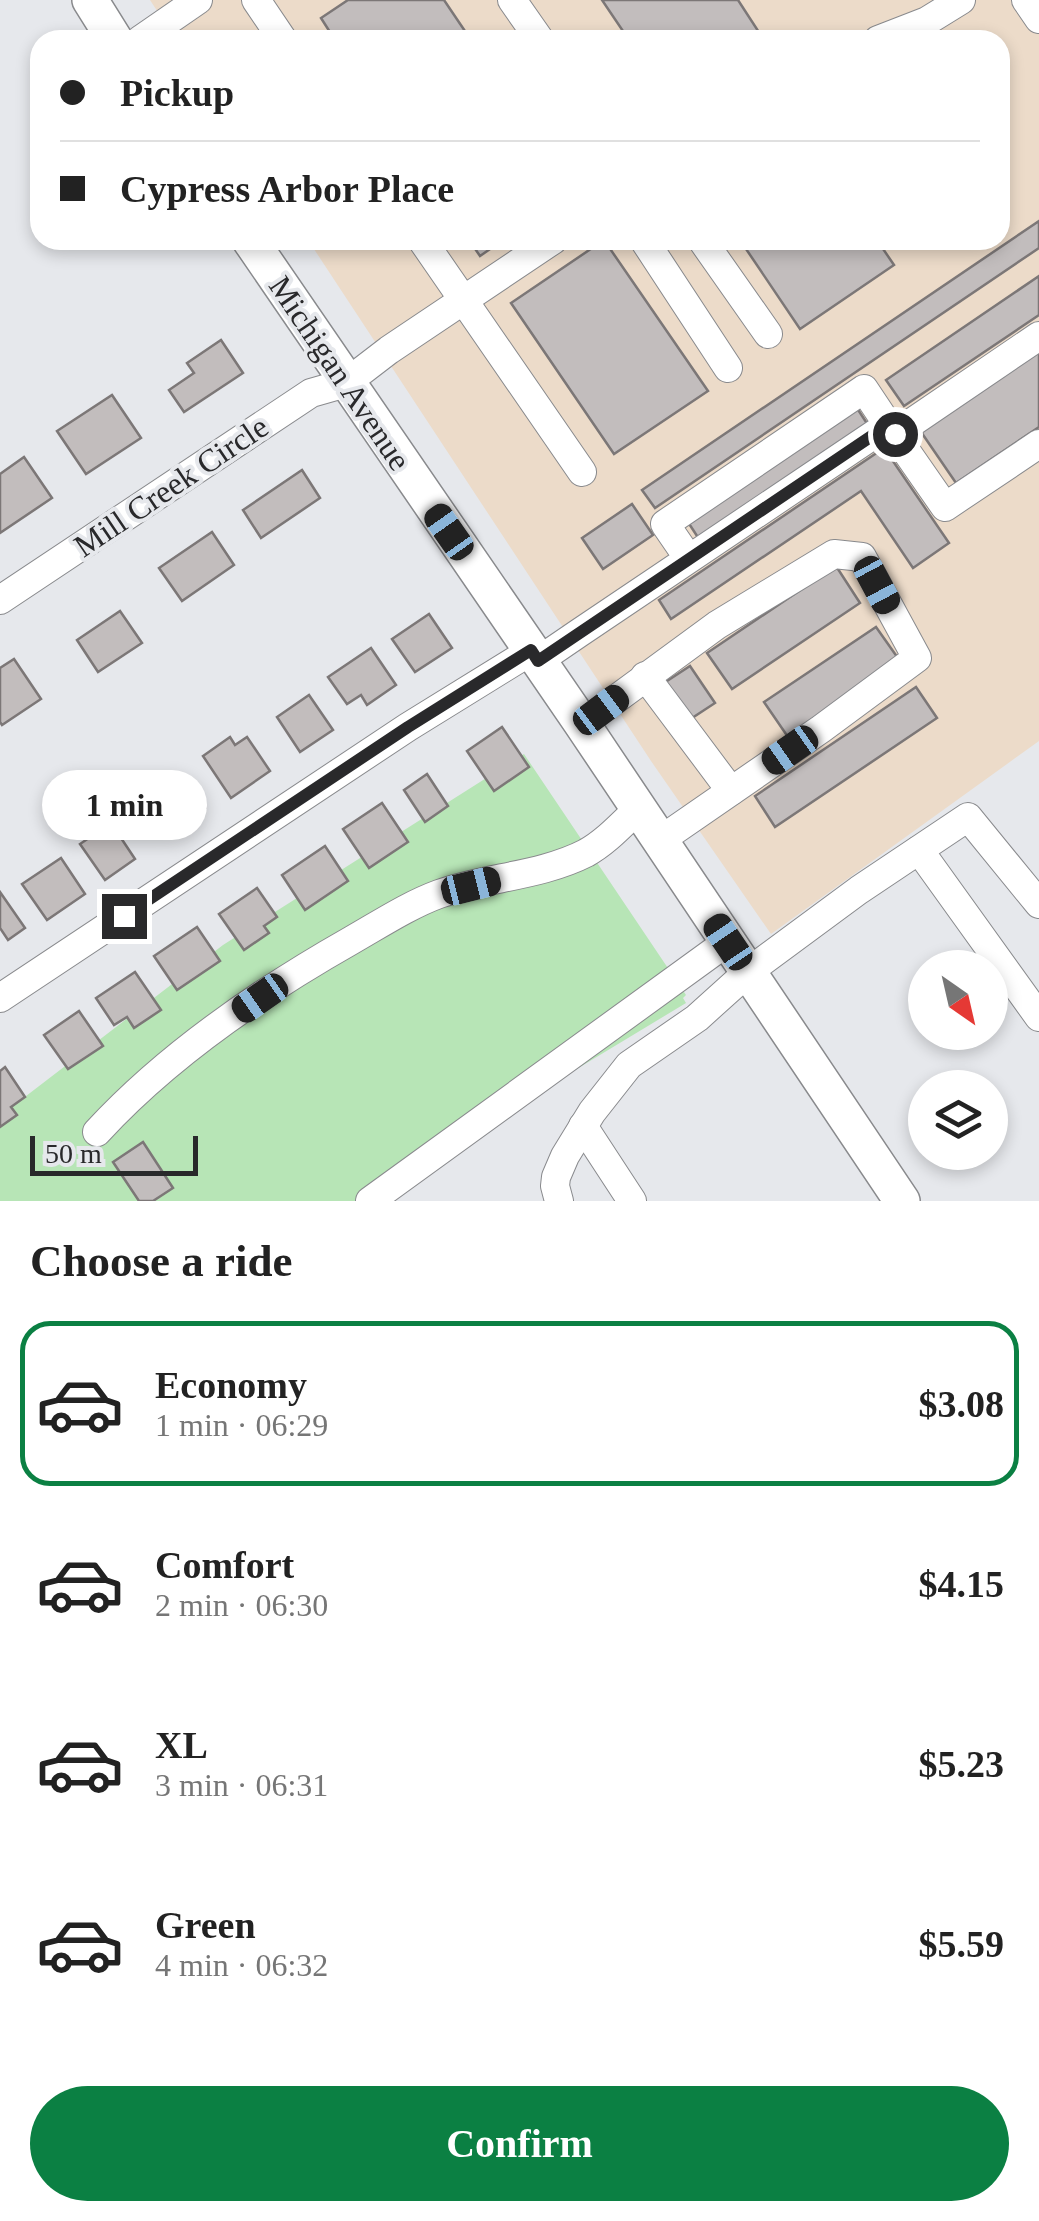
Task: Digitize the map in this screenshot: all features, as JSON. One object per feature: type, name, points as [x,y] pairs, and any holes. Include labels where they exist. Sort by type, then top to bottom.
[{"type":"main road","points":[[90,0],[109,30]]},
{"type":"main road","name":"Michigan Avenue","points":[[257,250],[582,724],[902,1201]]},
{"type":"street","points":[[154,30],[198,0]]},
{"type":"street","points":[[256,0],[277,30]]},
{"type":"street","points":[[512,0],[533,30]]},
{"type":"street","points":[[904,30],[961,0]]},
{"type":"street","points":[[1026,0],[1039,19]]},
{"type":"street","points":[[429,250],[582,472]]},
{"type":"street","name":"Mill Creek Circle","points":[[0,600],[310,393],[346,382],[539,250]]},
{"type":"street","points":[[651,250],[728,368]]},
{"type":"street","points":[[709,250],[768,334]]},
{"type":"street","points":[[0,998],[408,727],[534,656],[1039,336]]},
{"type":"street","points":[[689,559],[666,524],[864,389],[945,507],[1039,444]]},
{"type":"street","points":[[582,724],[716,625],[834,554],[862,557],[917,658],[660,841]]},
{"type":"street","points":[[646,676],[730,792]]},
{"type":"street","points":[[98,1132],[174,1058],[303,968],[439,894],[558,864],[587,852],[638,809]]},
{"type":"street","points":[[552,1193],[565,1156],[583,1126],[629,1066],[859,890],[968,816],[1039,904]]},
{"type":"street","points":[[919,850],[1039,1017]]},
{"type":"street","points":[[370,1201],[728,942]]},
{"type":"street","points":[[583,1126],[632,1201]]},
{"type":"shaded area","points":[[150,0],[1039,0],[1039,741],[771,934],[651,761],[315,250],[1010,250],[1010,30],[170,30]]},
{"type":"green space","points":[[524,754],[686,995],[686,1003],[358,1201],[0,1201],[0,1116],[223,945]]},
{"type":"building","points":[[348,0],[444,0],[464,30],[329,30],[321,18]]},
{"type":"building","points":[[602,0],[738,0],[758,30],[622,30]]},
{"type":"building","points":[[1039,221],[1039,248],[655,508],[642,490],[996,250],[1010,250],[1010,241]]},
{"type":"building","points":[[589,250],[611,250],[708,391],[614,454],[511,303]]},
{"type":"building","points":[[747,250],[884,250],[894,265],[800,329]]},
{"type":"building","points":[[1039,276],[1039,315],[904,406],[886,380]]},
{"type":"building","points":[[221,340],[243,373],[184,412],[169,390],[194,373],[187,363]]},
{"type":"building","points":[[1039,344],[1039,427],[956,483],[917,426]]},
{"type":"building","points":[[112,395],[141,438],[86,474],[57,431]]},
{"type":"building","points":[[853,402],[868,425],[699,539],[684,516]]},
{"type":"building","points":[[884,448],[949,543],[913,568],[861,491],[671,619],[659,600]]},
{"type":"building","points":[[24,457],[52,498],[0,533],[0,474]]},
{"type":"building","points":[[302,470],[320,498],[261,538],[243,510]]},
{"type":"building","points":[[632,504],[653,535],[603,569],[582,538]]},
{"type":"building","points":[[212,532],[234,565],[182,601],[159,568]]},
{"type":"building","points":[[836,566],[860,603],[732,689],[707,653]]},
{"type":"building","points":[[120,611],[142,643],[98,672],[77,640]]},
{"type":"building","points":[[429,614],[452,648],[415,672],[392,639]]},
{"type":"building","points":[[876,627],[900,661],[788,737],[764,702]]},
{"type":"building","points":[[371,648],[396,685],[367,705],[361,695],[347,704],[328,677]]},
{"type":"building","points":[[14,659],[41,699],[2,725],[0,668]]},
{"type":"building","points":[[690,666],[715,703],[689,720],[664,683]]},
{"type":"building","points":[[916,687],[937,718],[775,827],[755,796]]},
{"type":"building","points":[[309,695],[333,730],[300,752],[277,717]]},
{"type":"building","points":[[502,727],[529,767],[494,791],[467,751]]},
{"type":"building","points":[[230,737],[235,745],[247,737],[270,771],[231,798],[203,756]]},
{"type":"building","points":[[427,774],[448,806],[425,822],[404,790]]},
{"type":"building","points":[[185,780],[205,808],[167,833],[148,805]]},
{"type":"building","points":[[382,803],[408,842],[369,868],[343,829]]},
{"type":"building","points":[[111,823],[135,859],[105,880],[80,844]]},
{"type":"building","points":[[325,846],[348,881],[305,910],[282,875]]},
{"type":"building","points":[[61,858],[85,894],[47,920],[22,884]]},
{"type":"building","points":[[257,888],[277,917],[264,926],[269,933],[244,950],[219,914]]},
{"type":"building","points":[[0,892],[25,928],[8,940],[0,928]]},
{"type":"building","points":[[197,927],[220,961],[177,990],[154,956]]},
{"type":"building","points":[[135,972],[161,1010],[134,1028],[127,1017],[114,1025],[96,998]]},
{"type":"building","points":[[79,1011],[103,1046],[68,1069],[44,1035]]},
{"type":"building","points":[[5,1067],[25,1097],[11,1107],[17,1115],[0,1127],[0,1071]]},
{"type":"building","points":[[143,1142],[173,1188],[153,1201],[139,1201],[113,1162]]},
{"type":"route","points":[[124,916],[531,650],[538,661],[888,425],[895,434]]}]
